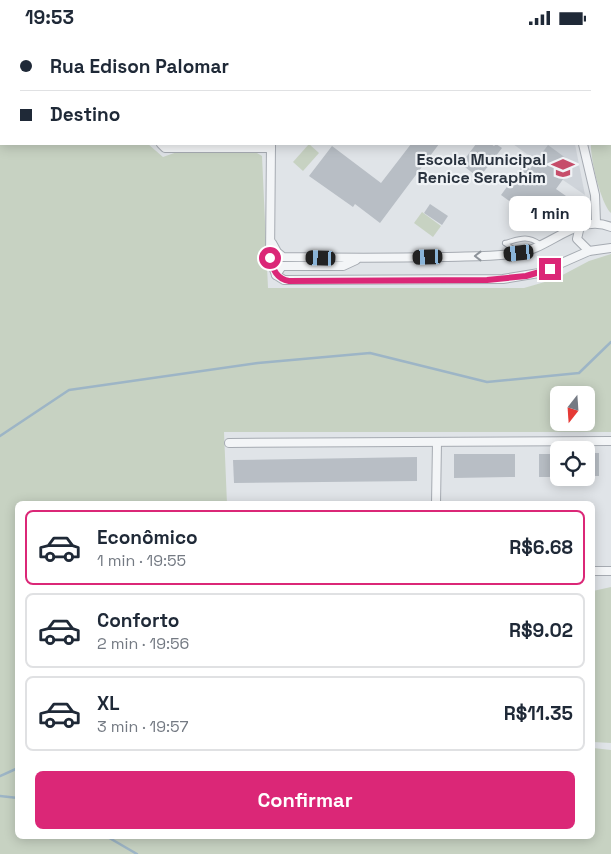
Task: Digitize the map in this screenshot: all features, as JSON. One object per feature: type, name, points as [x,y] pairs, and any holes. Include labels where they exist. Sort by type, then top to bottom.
[{"type":"street","points":[[583,145],[595,195],[596,223]]},
{"type":"street","points":[[163,146],[271,146],[270,258],[276,275],[289,281],[503,279],[539,273],[589,251],[610,247]]},
{"type":"street","points":[[271,242],[277,252],[284,257],[359,259],[492,256],[519,253],[543,245],[580,226],[596,223],[611,227]]},
{"type":"street","points":[[580,226],[577,239],[589,251]]},
{"type":"street","points":[[276,275],[282,266],[343,266],[359,259]]},
{"type":"street","points":[[436,501],[437,441]]},
{"type":"street","points":[[228,443],[611,441]]},
{"type":"street","points":[[595,571],[611,571]]},
{"type":"lane","points":[[519,253],[505,243],[524,238],[543,245]]},
{"type":"shaded area","name":"Escola Municipal Renice Seraphim","points":[[514,145],[575,145],[585,195]]},
{"type":"green space","points":[[0,145],[149,145],[163,157],[177,152],[257,153],[262,156],[268,288],[524,288],[555,279],[589,261],[611,254],[611,432],[224,432],[227,501],[15,501],[15,839],[595,839],[595,748],[611,750],[611,854],[0,854]]},
{"type":"green space","points":[[308,145],[319,153],[303,171],[293,162]]},
{"type":"green space","points":[[591,145],[611,145],[611,213],[600,191]]},
{"type":"green space","points":[[422,212],[441,226],[433,237],[414,223]]},
{"type":"green space","points":[[611,587],[611,743],[595,742],[595,591]]},
{"type":"building","points":[[410,145],[438,145],[380,223],[355,204],[353,207],[309,176],[332,146],[381,183]]},
{"type":"building","points":[[475,145],[498,145],[502,148],[479,178],[461,164]]},
{"type":"building","points":[[548,145],[574,164],[556,189],[566,196],[544,226],[501,195],[524,164],[530,169]]},
{"type":"building","points":[[430,204],[448,216],[442,225],[424,213]]},
{"type":"building","points":[[595,453],[599,453],[599,476],[595,476]]},
{"type":"building","points":[[454,454],[515,454],[515,477],[454,478]]},
{"type":"building","points":[[539,454],[550,454],[550,477],[539,477]]},
{"type":"building","points":[[417,457],[417,481],[234,483],[233,460]]},
{"type":"waterway","points":[[0,436],[69,390],[258,363],[370,353],[487,382],[579,373],[611,342]]},
{"type":"waterway","points":[[0,776],[15,769]]},
{"type":"waterway","points":[[0,796],[15,798]]},
{"type":"waterway","points":[[111,839],[137,854]]},
{"type":"place","name":"Escola Municipal Renice Seraphim","points":[[563,168]]},
{"type":"route","points":[[270,258],[276,275],[289,281],[487,280],[526,276],[550,269]]}]
